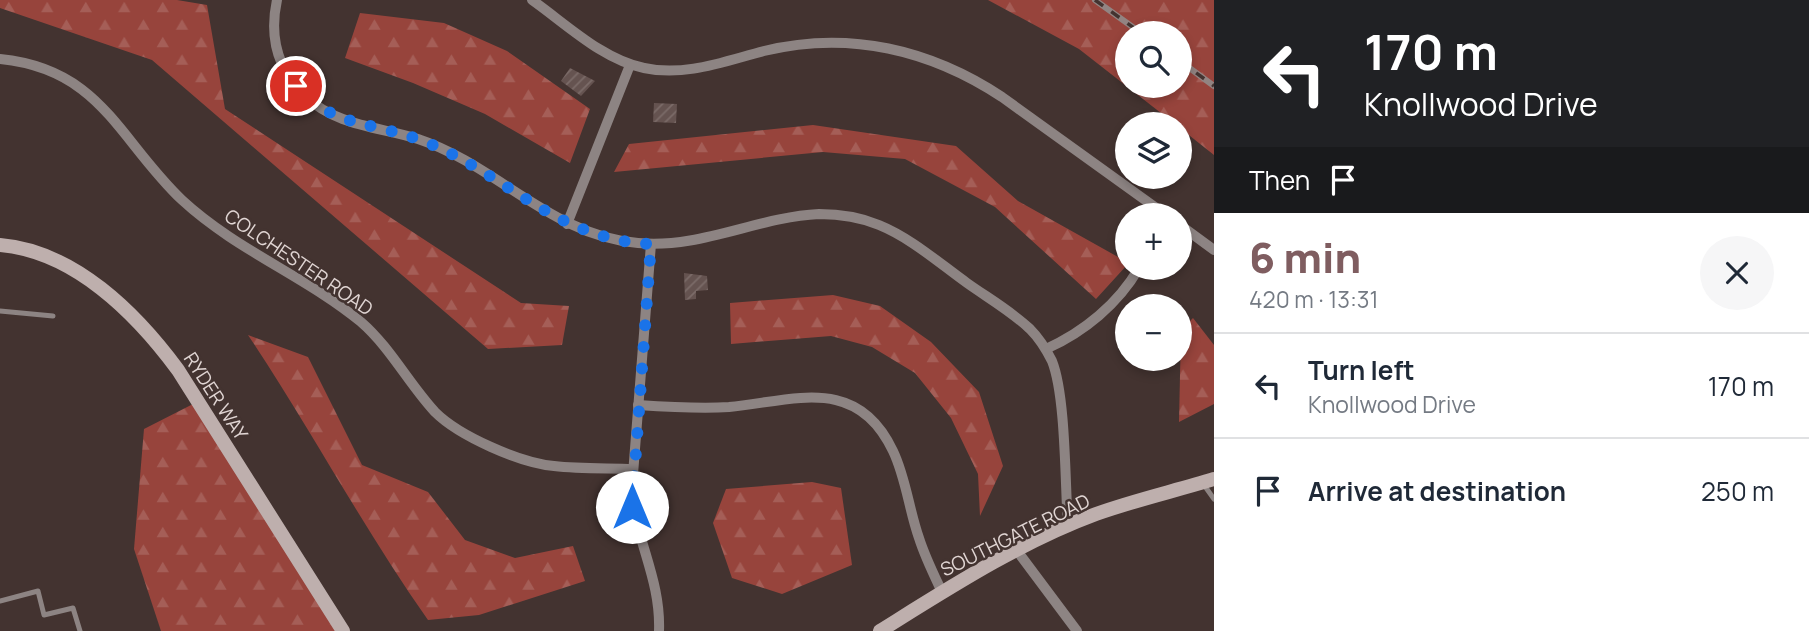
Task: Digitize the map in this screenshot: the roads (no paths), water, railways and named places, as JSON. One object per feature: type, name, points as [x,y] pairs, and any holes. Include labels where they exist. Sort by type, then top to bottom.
[{"type":"street","points":[[277,0],[272,34],[278,56],[296,86],[312,102],[341,119],[420,140],[474,168],[567,224],[616,240],[651,244],[705,238],[802,216],[832,214],[863,219],[905,238],[1020,321],[1046,349],[1059,389],[1068,527]]},
{"type":"street","points":[[531,0],[606,52],[631,65],[660,71],[688,70],[774,49],[836,42],[865,44],[923,56],[969,76],[1002,97],[1149,203]]},
{"type":"street","name":"COLCHESTER ROAD","points":[[0,60],[45,69],[89,94],[114,118],[151,166],[182,199],[244,248],[361,322],[436,413],[458,431],[486,446],[551,466],[633,468]]},
{"type":"street","points":[[567,224],[631,65]]},
{"type":"street","points":[[1192,234],[1214,250]]},
{"type":"street","name":"RYDER WAY","points":[[0,244],[45,256],[88,278],[157,343],[178,370],[343,631]]},
{"type":"street","points":[[651,244],[632,507],[657,587],[659,631]]},
{"type":"street","points":[[1046,349],[1093,321],[1131,280]]},
{"type":"street","points":[[638,405],[719,407],[807,396],[827,398],[855,409],[879,429],[895,455],[919,538],[942,592]]},
{"type":"street","name":"SOUTHGATE ROAD","points":[[880,631],[942,592],[1096,514],[1208,481]]},
{"type":"street","points":[[1018,552],[1077,631]]},
{"type":"lane","points":[[0,312],[53,316]]},
{"type":"lane","points":[[1208,481],[1214,499]]},
{"type":"lane","points":[[0,601],[38,591],[44,615],[73,608],[80,631]]},
{"type":"railway","points":[[1095,0],[1124,21]]},
{"type":"railway","points":[[1192,70],[1214,86]]}]
